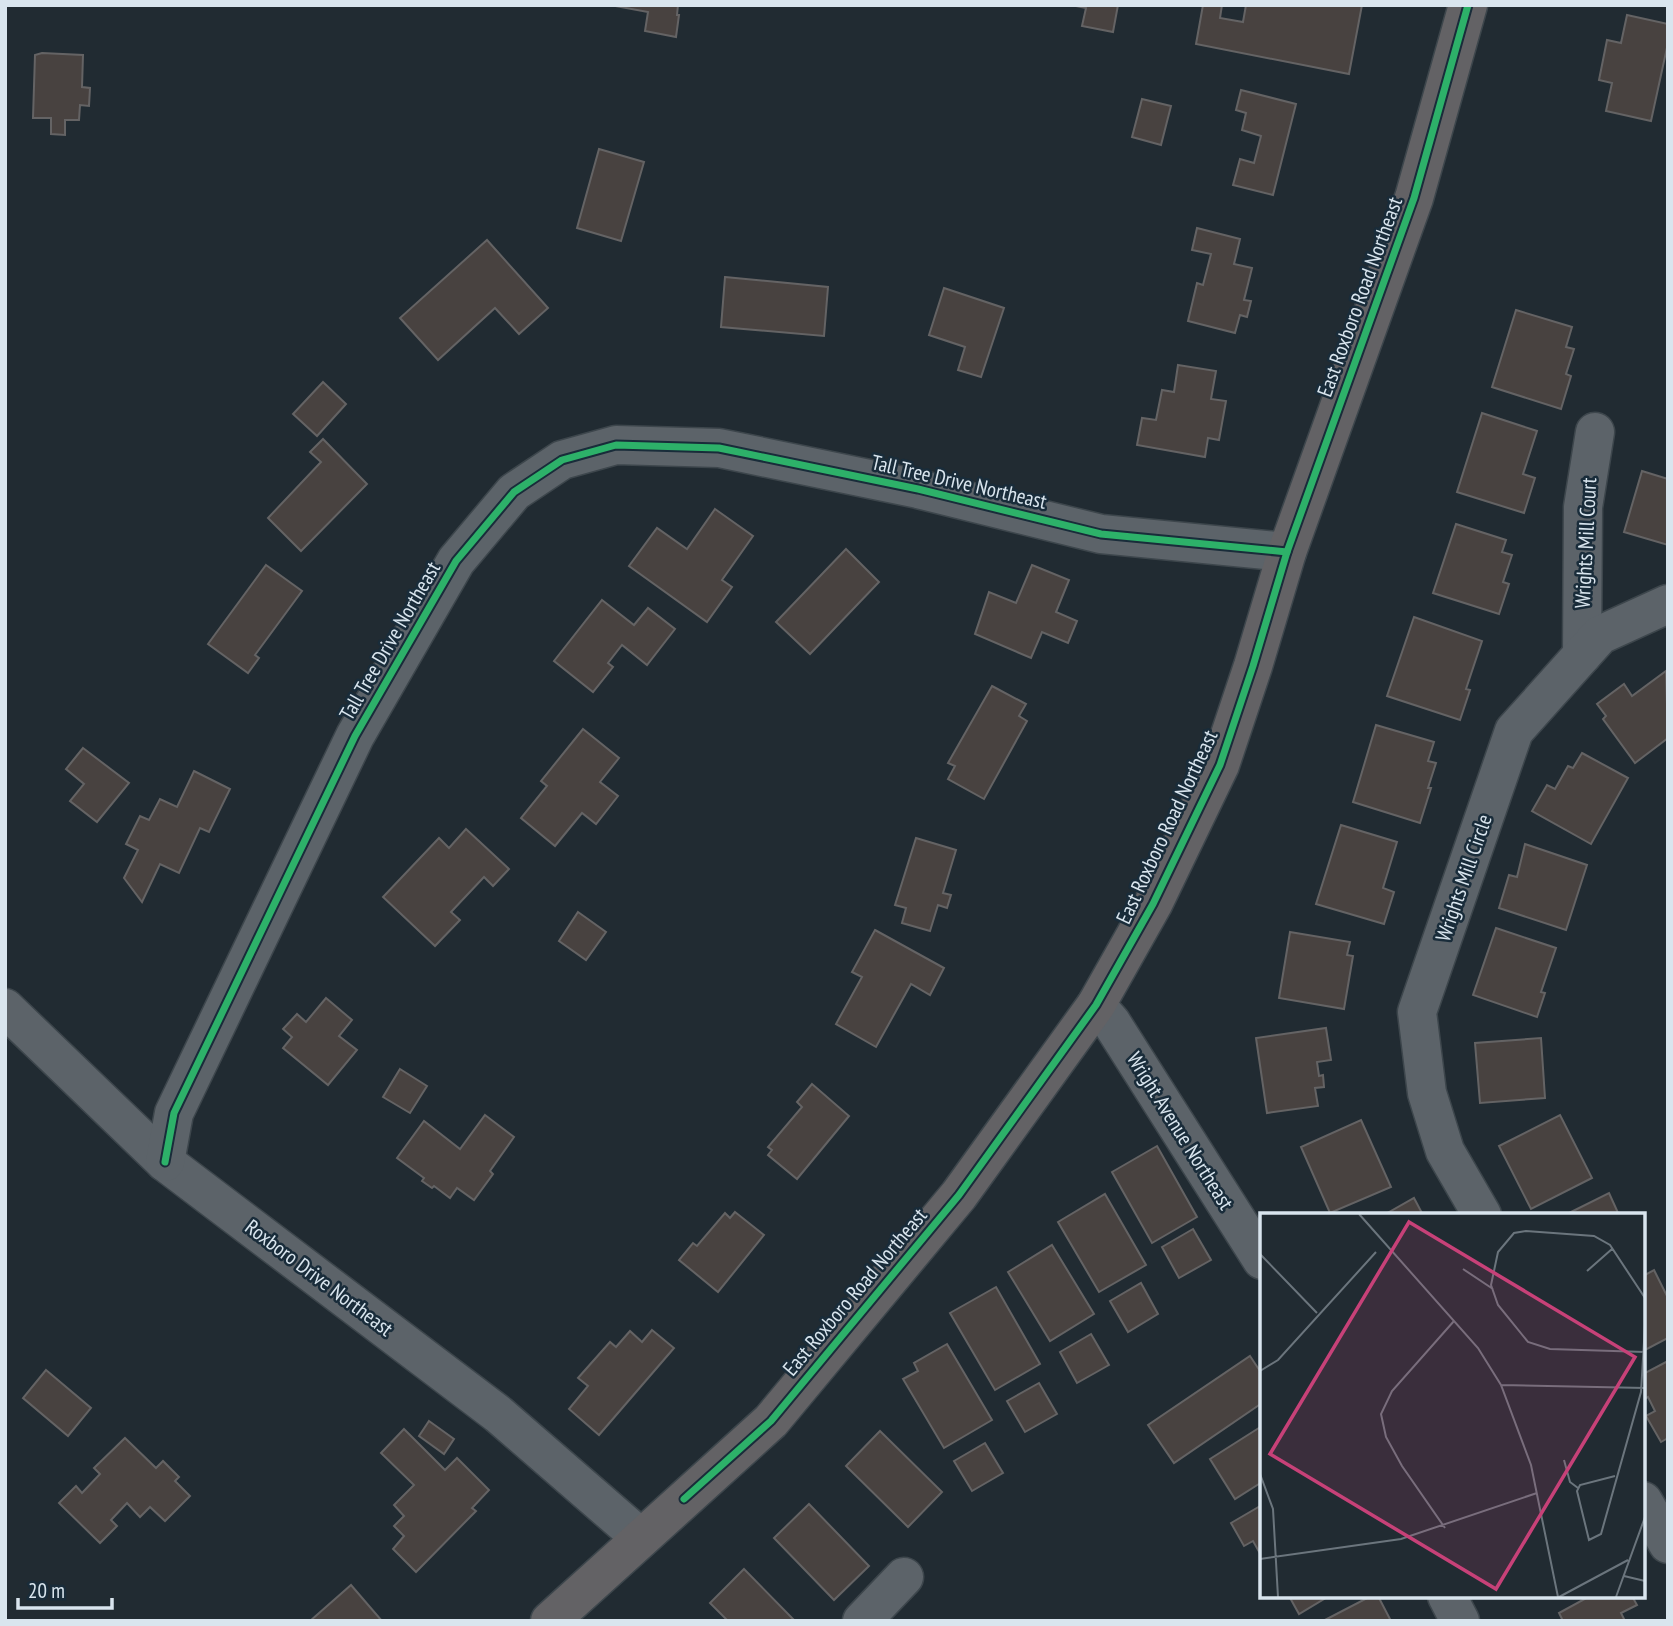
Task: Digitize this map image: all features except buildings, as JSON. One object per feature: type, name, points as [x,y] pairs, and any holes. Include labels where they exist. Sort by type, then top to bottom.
[{"type":"main road","name":"East Roxboro Road Northeast","points":[[550,1621],[771,1421],[960,1195],[1096,1005],[1153,904],[1220,765],[1287,552],[1414,198],[1468,5]]},
{"type":"street","name":"Wrights Mill Court","points":[[1582,655],[1583,507],[1595,432]]},
{"type":"street","name":"Tall Tree Drive Northeast","points":[[165,1161],[174,1113],[355,736],[456,561],[514,492],[562,460],[616,445],[719,447],[918,489],[1101,534],[1287,552]]},
{"type":"street","name":"Wrights Mill Circle","points":[[1481,1213],[1446,1150],[1427,1093],[1417,1012],[1514,731],[1600,635],[1668,604]]},
{"type":"street","name":"Wright Avenue Northeast","points":[[1096,1005],[1111,1022],[1260,1257]]},
{"type":"street","name":"Roxboro Drive Northeast","points":[[5,1008],[165,1161],[498,1414],[641,1538]]},
{"type":"street","points":[[1645,1504],[1668,1544]]},
{"type":"street","points":[[862,1621],[904,1577]]},
{"type":"street","points":[[1448,1598],[1460,1621]]},
{"type":"cycle path","points":[[684,1499],[771,1421],[959,1195],[1096,1005],[1153,904],[1220,765],[1287,552],[1414,198],[1468,5]]},
{"type":"cycle path","points":[[165,1162],[174,1113],[355,736],[456,561],[514,492],[562,460],[616,445],[719,448],[918,489],[1101,534],[1287,552]]}]
